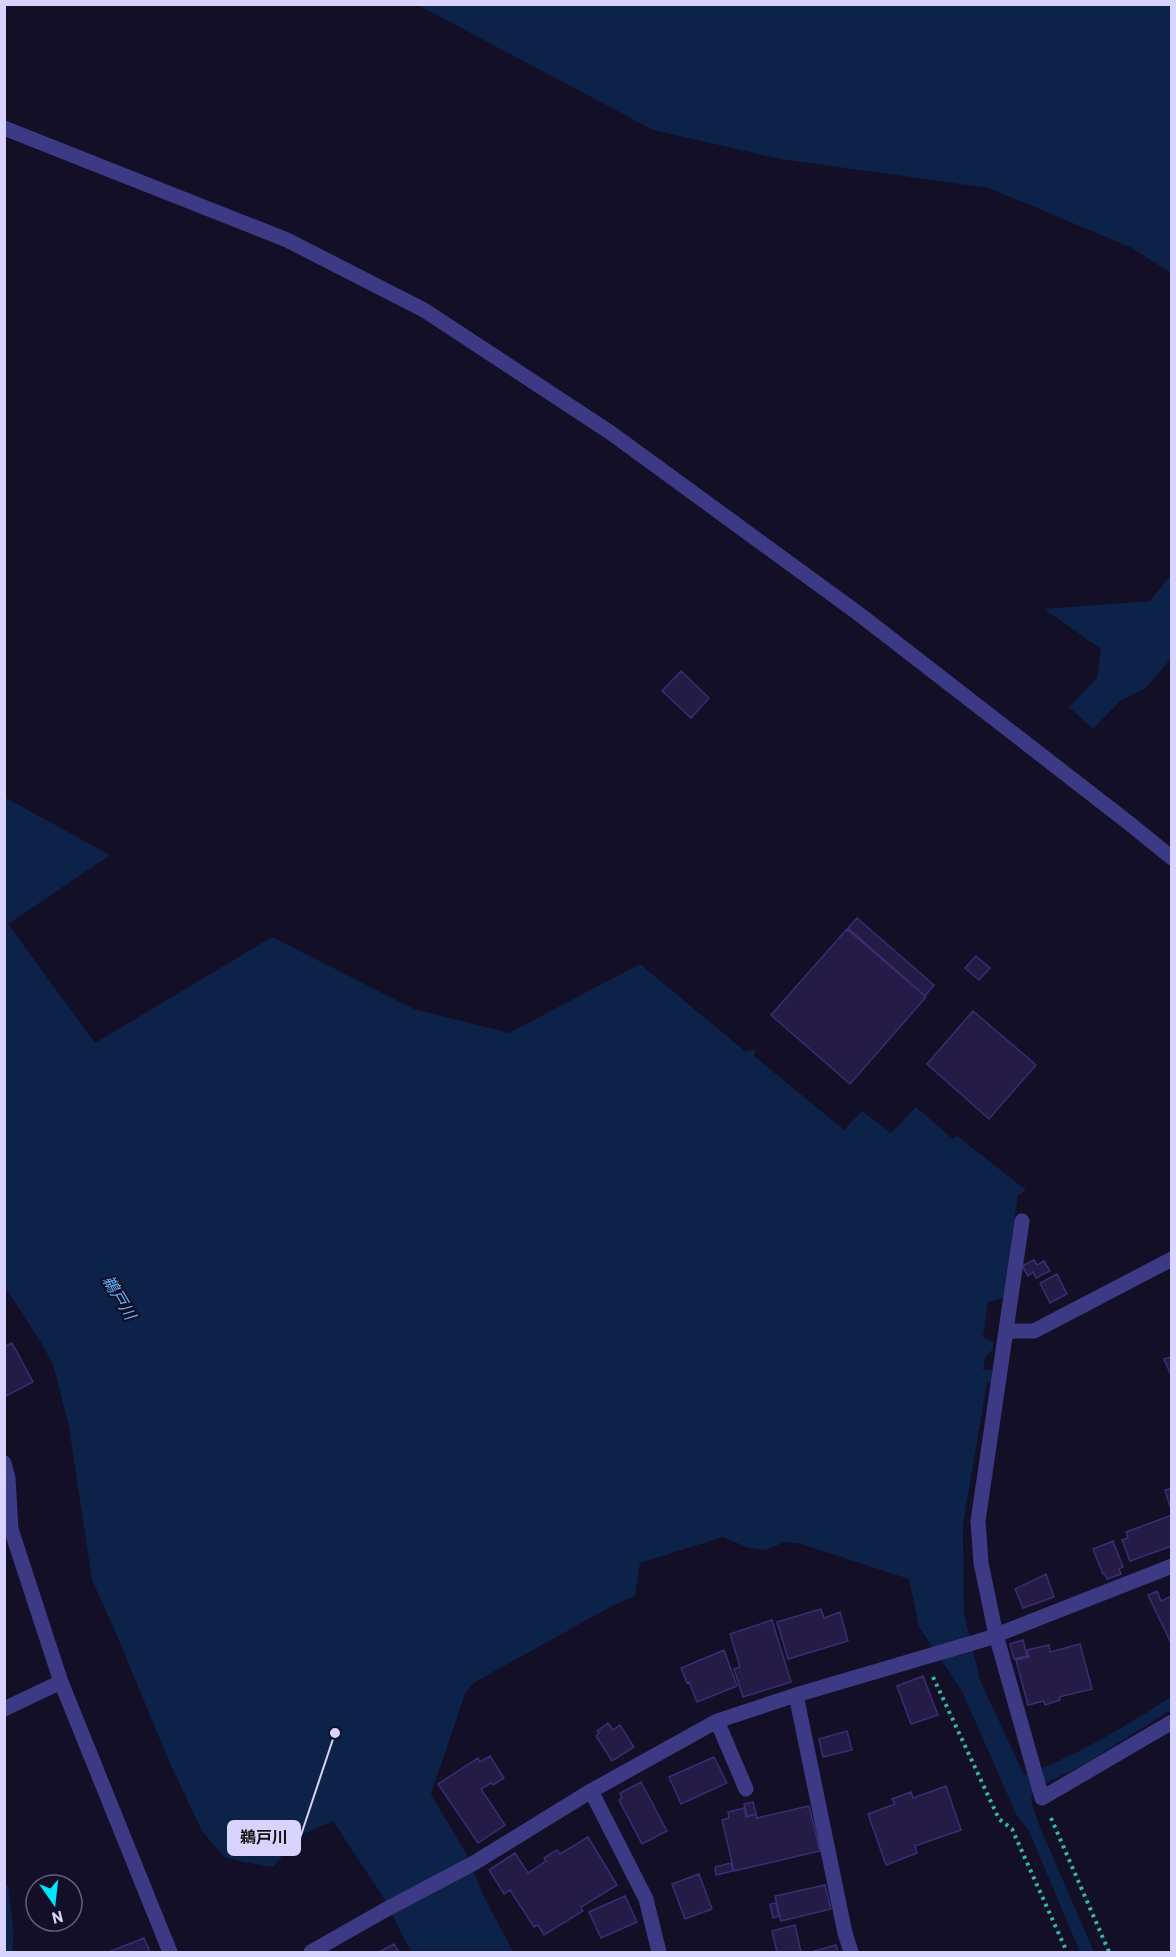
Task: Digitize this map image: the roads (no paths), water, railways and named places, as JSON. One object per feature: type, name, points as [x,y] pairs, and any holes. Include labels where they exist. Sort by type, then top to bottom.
[{"type":"street","points":[[4,128],[287,240],[424,309],[611,433],[859,614],[1172,858]]},
{"type":"street","points":[[1022,1221],[978,1521],[991,1637],[1041,1794],[1172,1722]]},
{"type":"street","points":[[1006,1331],[1034,1331],[1172,1259]]},
{"type":"street","points":[[4,1463],[8,1478],[11,1529],[61,1682],[170,1953]]},
{"type":"street","points":[[310,1953],[474,1863],[591,1791],[717,1721],[991,1637],[1172,1566]]},
{"type":"street","points":[[4,1709],[61,1682]]},
{"type":"street","points":[[796,1695],[845,1934],[851,1953]]},
{"type":"street","points":[[717,1721],[746,1789]]},
{"type":"street","points":[[591,1791],[646,1899],[659,1953]]},
{"type":"water","points":[[418,5],[1171,5],[1171,273],[1132,248],[989,188],[781,159],[653,130]]},
{"type":"water","points":[[1171,575],[1171,658],[1146,688],[1120,701],[1093,729],[1069,707],[1097,678],[1101,649],[1044,609],[1150,601]]},
{"type":"water","points":[[4,797],[110,855],[8,924],[95,1043],[272,937],[414,1009],[509,1033],[640,964],[746,1052],[755,1049],[754,1056],[844,1130],[862,1111],[891,1133],[916,1107],[953,1139],[957,1136],[1026,1190],[1018,1195],[1003,1298],[988,1302],[983,1337],[993,1342],[993,1349],[985,1357],[983,1370],[992,1370],[993,1382],[987,1382],[963,1525],[964,1613],[980,1680],[1024,1775],[1082,1750],[1171,1697],[1171,1710],[1083,1765],[1034,1789],[1031,1800],[1039,1825],[1094,1952],[1080,1952],[1029,1831],[1016,1814],[962,1691],[919,1627],[909,1579],[801,1544],[785,1542],[765,1550],[746,1547],[723,1537],[640,1563],[635,1596],[614,1605],[475,1682],[466,1691],[431,1794],[467,1855],[483,1895],[513,1952],[411,1952],[385,1900],[333,1821],[303,1834],[273,1867],[224,1857],[202,1831],[169,1761],[92,1580],[69,1427],[53,1364],[5,1287]]},
{"type":"waterway","points":[[4,1889],[9,1929],[8,1952]]},
{"type":"place","name":"鵜戸川","points":[[335,1733]]}]
